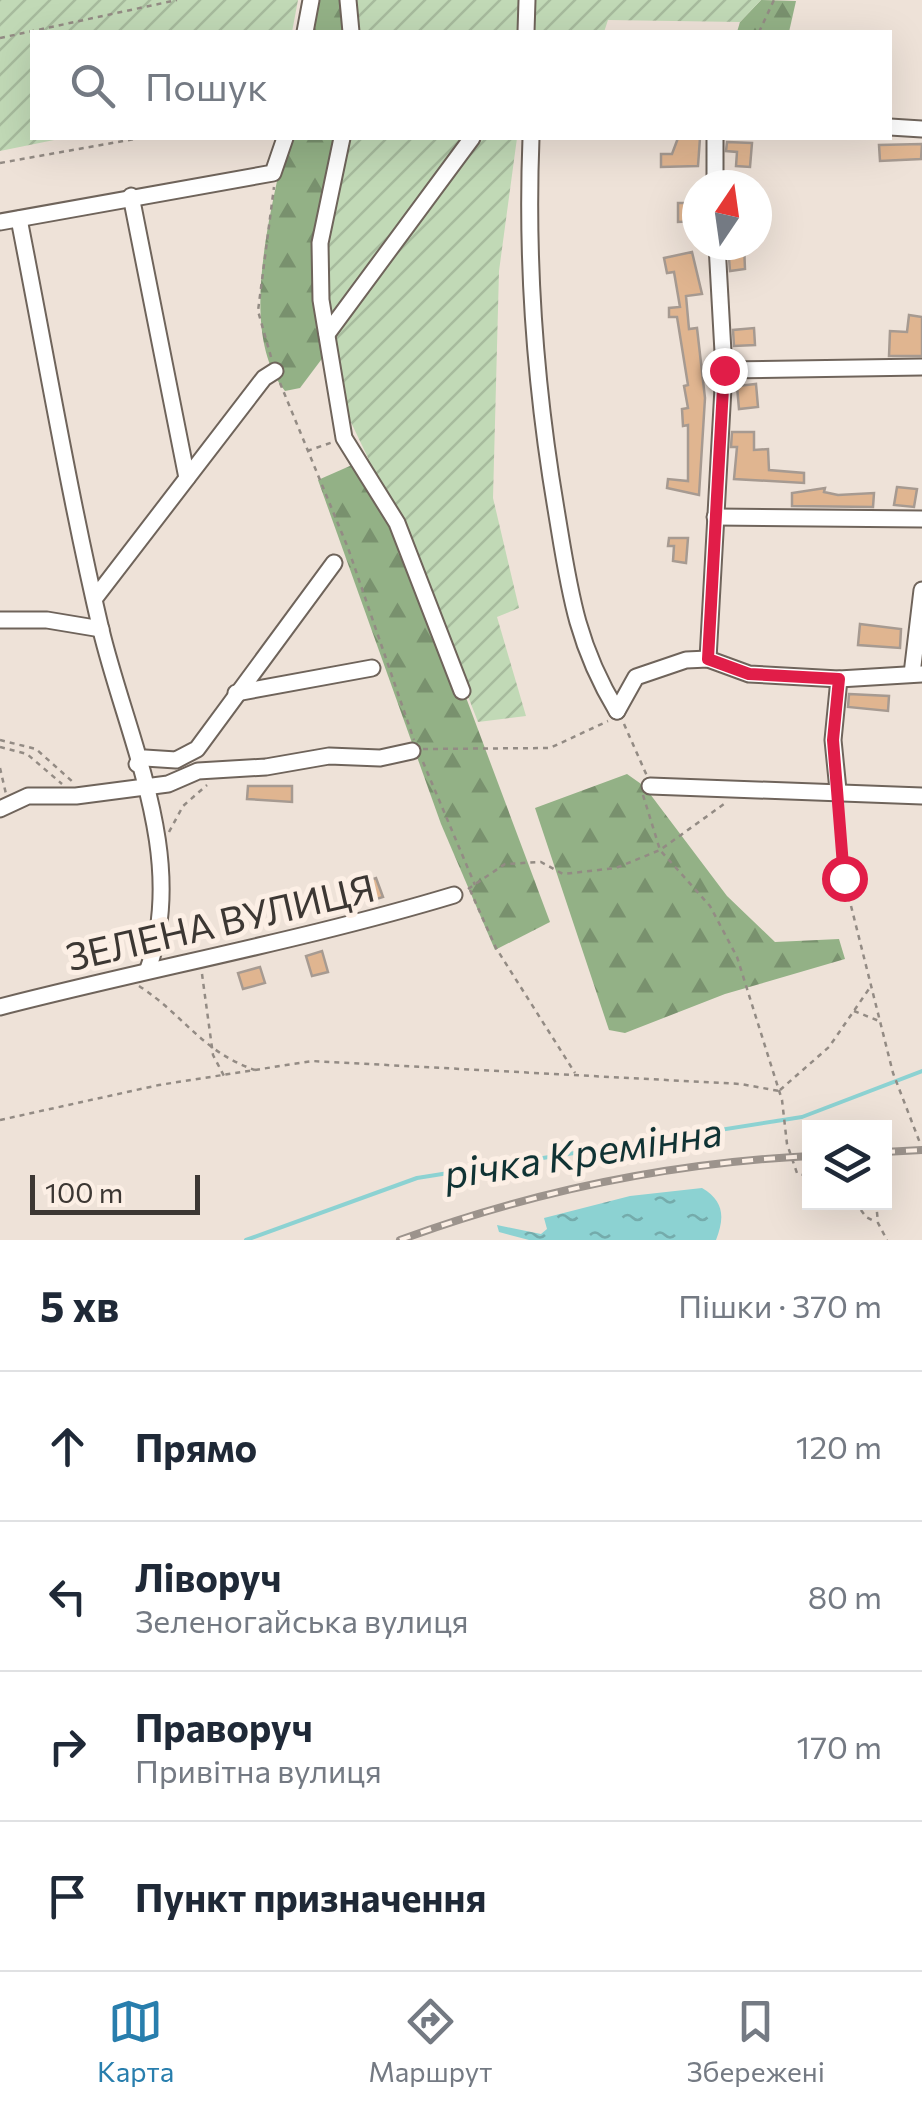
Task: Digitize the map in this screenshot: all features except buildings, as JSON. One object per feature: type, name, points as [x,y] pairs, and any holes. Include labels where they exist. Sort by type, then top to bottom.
[{"type":"street","points":[[305,30],[311,0]]},
{"type":"street","points":[[348,0],[351,30]]},
{"type":"street","points":[[526,0],[526,30]]},
{"type":"street","points":[[892,127],[922,128]]},
{"type":"street","points":[[0,222],[276,171],[284,140]]},
{"type":"street","points":[[342,140],[320,243],[327,334],[344,438],[397,523],[462,691]]},
{"type":"street","points":[[327,334],[471,140]]},
{"type":"street","points":[[531,140],[531,336],[542,424],[579,636],[617,711]]},
{"type":"street","points":[[715,140],[715,170]]},
{"type":"street","points":[[131,196],[187,478]]},
{"type":"street","points":[[19,220],[94,598],[158,851],[164,904],[148,970]]},
{"type":"street","points":[[708,659],[724,370],[718,260]]},
{"type":"street","points":[[724,370],[922,368]]},
{"type":"street","points":[[94,598],[264,378],[275,371]]},
{"type":"street","points":[[715,517],[922,519]]},
{"type":"street","points":[[137,764],[145,758],[176,760],[191,754],[334,563]]},
{"type":"street","points":[[617,711],[636,677],[686,660],[708,659],[749,674],[839,679],[917,674],[922,590]]},
{"type":"street","points":[[0,620],[47,620],[101,629]]},
{"type":"street","points":[[236,694],[372,668]]},
{"type":"street","points":[[838,790],[833,740],[839,679]]},
{"type":"street","points":[[3,802],[28,796],[168,784],[198,771],[329,756],[380,758],[414,750]]},
{"type":"street","points":[[650,786],[922,796]]},
{"type":"street","name":"ЗЕЛЕНА ВУЛИЦЯ","points":[[0,1006],[120,976],[340,930],[462,892]]},
{"type":"path","points":[[37,30],[176,0]]},
{"type":"path","points":[[759,30],[774,0]]},
{"type":"path","points":[[0,38],[30,32]]},
{"type":"path","points":[[0,164],[129,140]]},
{"type":"path","points":[[276,171],[258,310],[275,371],[348,548],[414,750],[475,885]]},
{"type":"path","points":[[306,451],[344,438]]},
{"type":"path","points":[[414,750],[550,748],[604,725],[617,711],[650,786],[643,796],[660,850],[710,906],[736,957],[782,1100],[788,1142],[802,1172]]},
{"type":"path","points":[[0,740],[42,753],[77,791]]},
{"type":"path","points":[[0,747],[27,754],[77,791]]},
{"type":"path","points":[[0,768],[3,802]]},
{"type":"path","points":[[158,851],[184,806],[223,770]]},
{"type":"path","points":[[576,1074],[462,892],[505,864],[541,862],[563,874],[616,868],[660,850],[746,789]]},
{"type":"path","points":[[838,790],[844,878],[893,1074],[920,1142]]},
{"type":"path","points":[[194,960],[207,994],[212,1051],[224,1076]]},
{"type":"path","points":[[120,976],[178,1013],[192,1034],[212,1051],[255,1070],[269,1068]]},
{"type":"path","points":[[779,1091],[829,1047],[871,986]]},
{"type":"path","points":[[853,1011],[880,1022]]},
{"type":"path","points":[[0,1120],[312,1061],[740,1084],[779,1091]]},
{"type":"path","points":[[793,1150],[799,1149]]},
{"type":"path","points":[[861,1210],[866,1218],[878,1223]]},
{"type":"path","points":[[877,1210],[886,1240]]},
{"type":"green space","points":[[0,0],[298,0],[292,30],[30,30],[30,140],[54,140],[0,151]]},
{"type":"green space","points":[[309,0],[347,0],[350,30],[303,30]]},
{"type":"green space","points":[[347,0],[761,0],[740,22],[608,20],[605,30],[350,30]]},
{"type":"green space","points":[[761,0],[796,1],[789,30],[738,30],[740,22]]},
{"type":"green space","points":[[286,140],[344,140],[330,348],[300,388],[285,391],[270,366],[263,336],[260,303],[267,233]]},
{"type":"green space","points":[[343,140],[517,140],[499,271],[493,498],[519,608],[497,617],[526,716],[478,722],[406,537],[346,412],[321,310],[319,234]]},
{"type":"green space","points":[[368,458],[406,537],[550,922],[495,950],[441,824],[318,480]]},
{"type":"green space","points":[[627,774],[644,786],[727,896],[775,942],[839,939],[845,959],[725,994],[625,1033],[609,1030],[535,808]]},
{"type":"water","points":[[702,1188],[715,1198],[721,1210],[716,1240],[529,1240],[499,1232],[497,1225],[541,1234],[547,1229],[544,1218],[630,1196]]},
{"type":"waterway","name":"річка Кремінна","points":[[246,1240],[417,1178],[802,1117],[922,1071]]},
{"type":"railway","points":[[892,1152],[922,1150]]},
{"type":"railway","points":[[400,1240],[500,1208],[602,1183],[705,1165],[802,1157]]},
{"type":"route","points":[[724,370],[708,659],[749,674],[839,679],[833,740],[844,878]]}]
